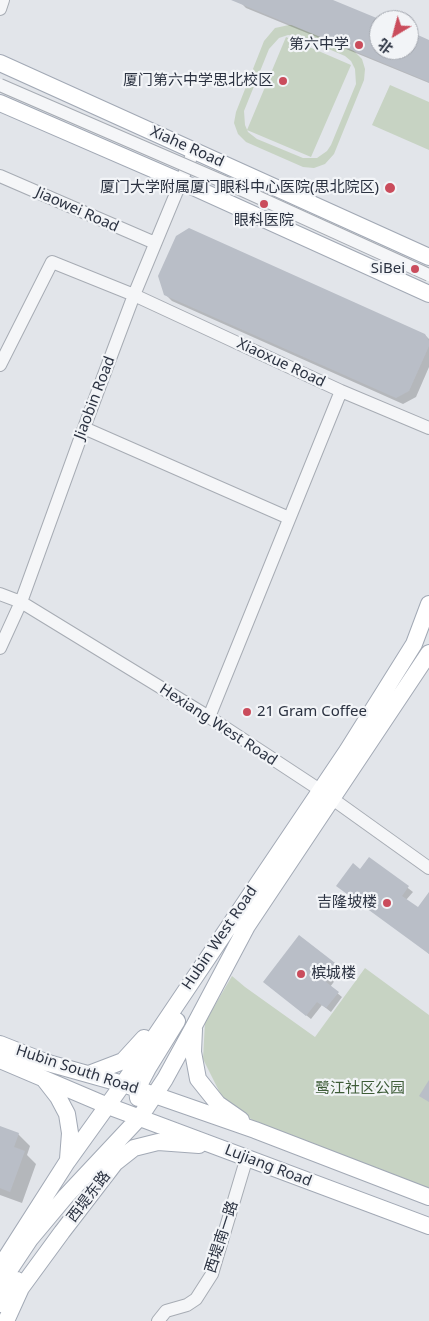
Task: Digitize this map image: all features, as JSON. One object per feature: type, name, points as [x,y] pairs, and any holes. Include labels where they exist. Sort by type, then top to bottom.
[{"type":"main road","name":"Xiahe Road","points":[[0,63],[429,257]]},
{"type":"main road","points":[[0,103],[182,182],[429,294]]},
{"type":"main road","name":"Hubin West Road","points":[[0,1284],[30,1239],[66,1196],[140,1117],[155,1095],[247,926],[326,795],[347,751],[414,644],[429,604]]},
{"type":"main road","name":"Hubin West Road","points":[[0,1267],[67,1162],[108,1106],[130,1086],[178,1001],[211,952],[429,653]]},
{"type":"main road","points":[[140,1117],[130,1086],[148,1068],[195,994],[211,952]]},
{"type":"main road","points":[[89,1074],[123,1061],[178,1001]]},
{"type":"main road","points":[[194,1026],[193,1052],[198,1078],[218,1104],[255,1130]]},
{"type":"main road","points":[[0,1033],[46,1071],[67,1114],[70,1133],[67,1162]]},
{"type":"main road","name":"Hubin South Road","points":[[0,1044],[108,1106]]},
{"type":"main road","name":"Hubin South Road","points":[[0,1060],[46,1071],[89,1074],[155,1095]]},
{"type":"main road","points":[[0,1069],[46,1071]]},
{"type":"main road","name":"Lujiang Road","points":[[155,1095],[255,1130],[429,1197]]},
{"type":"main road","name":"Lujiang Road","points":[[108,1106],[429,1226]]},
{"type":"main road","name":"西堤东路","points":[[6,1321],[21,1288],[115,1163],[134,1148],[158,1142],[216,1146]]},
{"type":"main road","points":[[0,1304],[42,1244],[87,1199]]},
{"type":"main road","points":[[0,1259],[15,1245]]},
{"type":"street","points":[[0,9],[3,0]]},
{"type":"street","points":[[0,85],[240,189],[429,275]]},
{"type":"street","name":"Jiaobin Road","points":[[0,648],[21,602],[134,295],[194,150]]},
{"type":"street","name":"Jiaowei Road","points":[[0,176],[155,244]]},
{"type":"street","name":"Xiaoxue Road","points":[[0,365],[52,262],[134,295],[341,391],[429,428]]},
{"type":"street","points":[[209,718],[341,391]]},
{"type":"street","points":[[84,428],[289,518]]},
{"type":"street","name":"Hexiang West Road","points":[[0,594],[21,602],[209,718],[326,795],[429,868]]},
{"type":"street","name":"西堤南一路","points":[[158,1321],[166,1311],[187,1305],[196,1299],[212,1274],[247,1158]]},
{"type":"green space","points":[[294,25],[352,49],[362,59],[365,69],[364,80],[334,154],[325,164],[314,168],[303,167],[246,142],[238,134],[234,123],[236,112],[264,41],[275,28]],"holes":[[[288,35],[298,36],[345,56],[351,61],[355,69],[356,84],[331,145],[327,151],[317,158],[303,158],[257,139],[248,132],[245,125],[244,111],[269,49],[279,38]]]},
{"type":"green space","points":[[286,37],[351,65],[311,157],[247,130]]},
{"type":"green space","points":[[390,85],[429,102],[429,150],[372,125]]},
{"type":"green space","name":"鹭江社区公园","points":[[365,968],[429,1015],[429,1189],[255,1122],[222,1097],[203,1059],[205,1022],[232,976],[315,1037]]},
{"type":"building","name":"第六中学","points":[[231,0],[333,0],[369,15],[369,57]]},
{"type":"building","name":"第六中学","points":[[419,36],[429,40],[429,82],[376,60],[419,60]]},
{"type":"building","points":[[189,228],[425,334],[429,341],[429,346],[409,391],[396,398],[164,295],[158,276],[176,236]]},
{"type":"building","name":"吉隆坡楼","points":[[369,857],[409,886],[402,896],[418,907],[429,892],[429,954],[336,886],[353,863],[360,869]]},
{"type":"building","name":"槟城楼","points":[[299,935],[339,966],[326,982],[339,992],[326,1008],[317,1002],[306,1016],[263,982]]},
{"type":"building","points":[[429,1080],[429,1102],[419,1096]]},
{"type":"building","points":[[0,1126],[19,1133],[14,1147],[25,1151],[10,1192],[0,1188]]},
{"type":"place","name":"第六中学","points":[[359,45]]},
{"type":"place","name":"厦门第六中学思北校区","points":[[283,81]]},
{"type":"place","name":"厦门大学附属厦门眼科中心医院(思北院区)","points":[[390,188]]},
{"type":"place","name":"眼科医院","points":[[264,204]]},
{"type":"place","name":"SiBei","points":[[415,269]]},
{"type":"place","name":"21 Gram Coffee","points":[[247,712]]},
{"type":"place","name":"吉隆坡楼","points":[[387,903]]},
{"type":"place","name":"槟城楼","points":[[301,974]]}]
